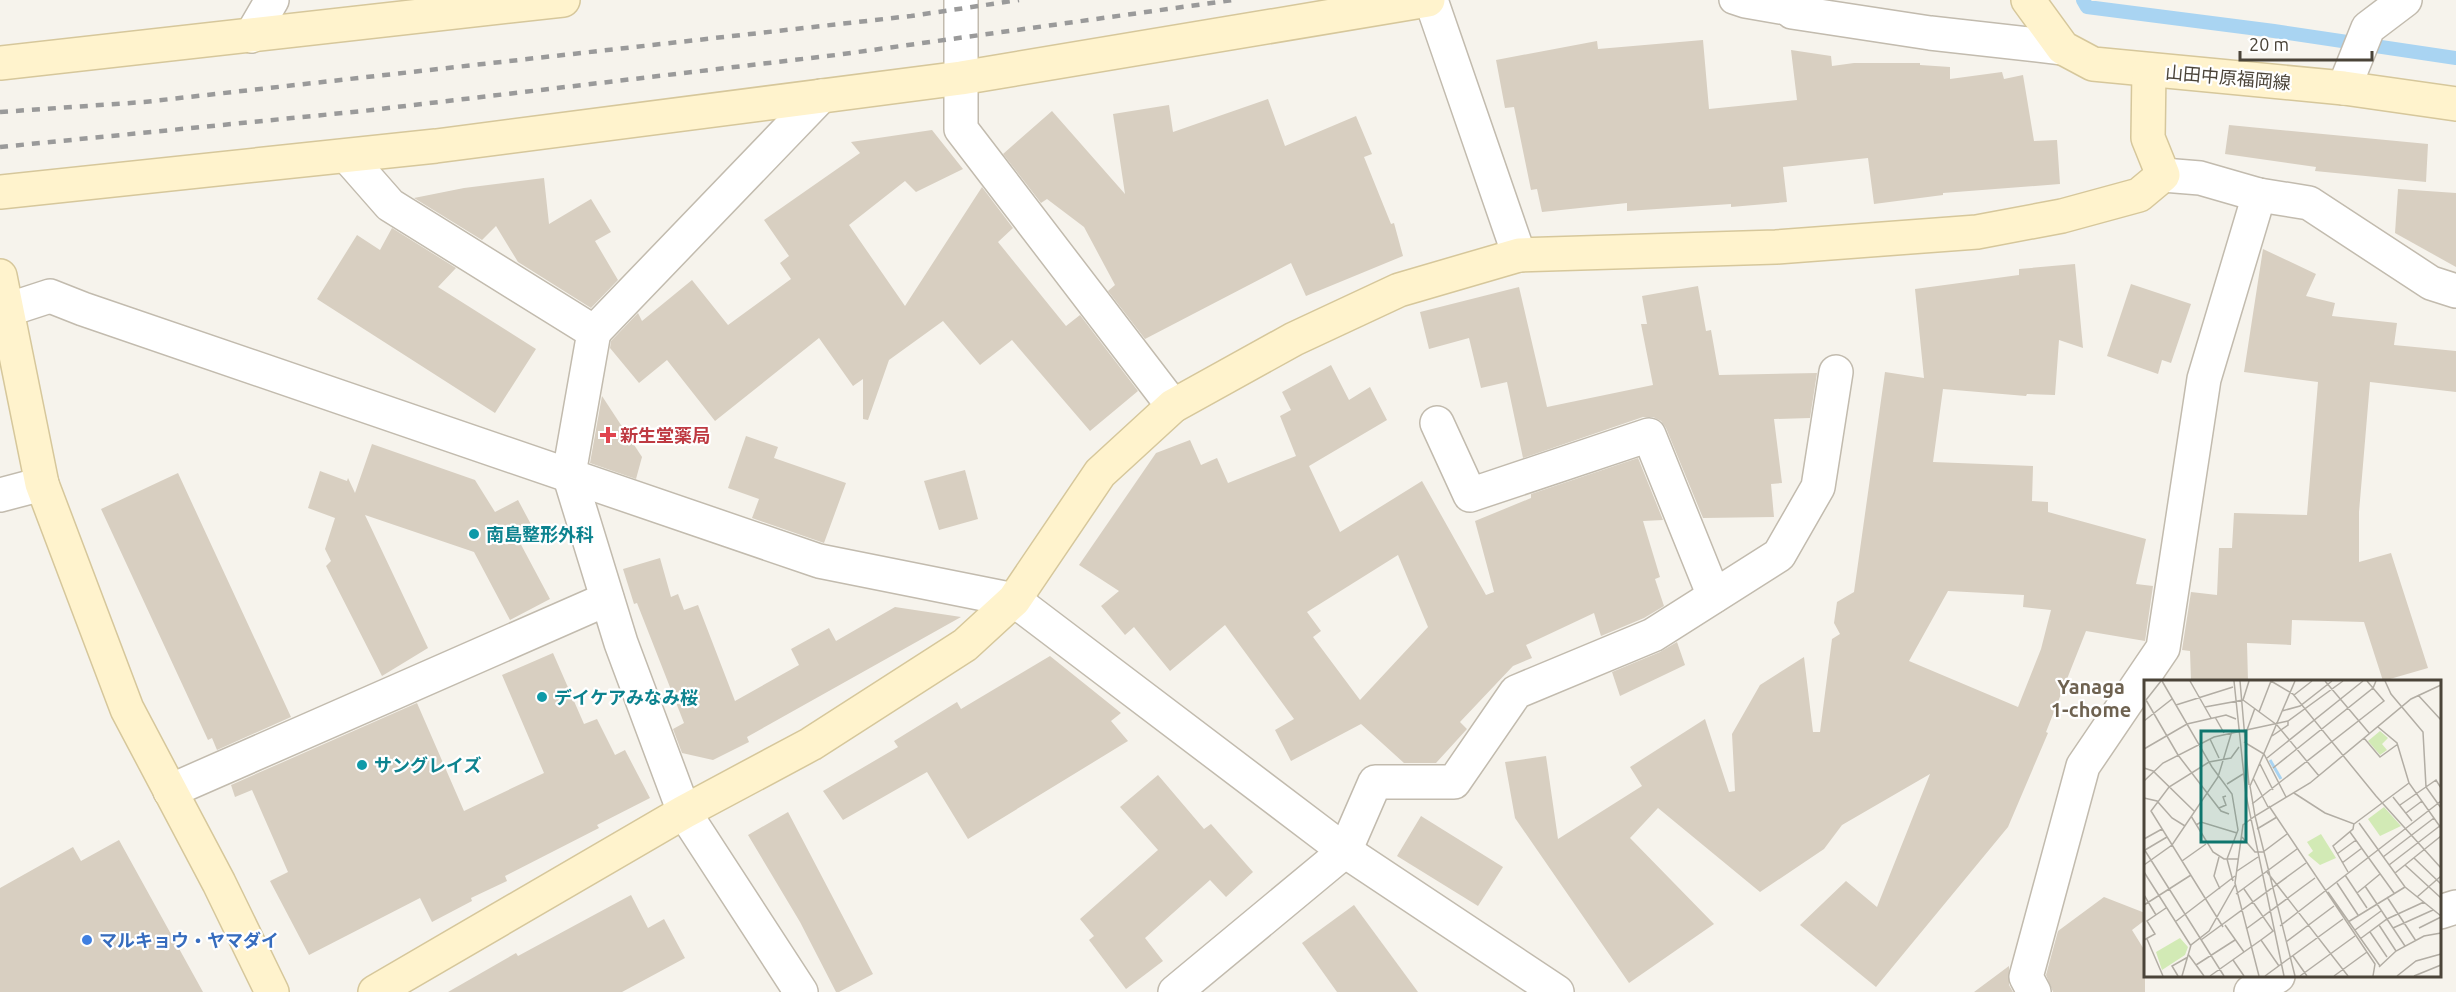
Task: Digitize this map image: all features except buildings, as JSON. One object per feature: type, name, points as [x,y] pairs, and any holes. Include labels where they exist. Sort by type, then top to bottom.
[{"type":"street","points":[[251,36],[272,0]]},
{"type":"street","points":[[0,63],[563,0]]},
{"type":"street","points":[[961,0],[961,129],[1173,406]]},
{"type":"street","points":[[0,192],[346,156],[961,78],[1430,0],[1519,255]]},
{"type":"street","name":"山田中原福岡線","points":[[2028,0],[2063,48],[2093,64],[2343,88],[2456,104]]},
{"type":"street","points":[[2343,88],[2368,28],[2405,0]]},
{"type":"street","points":[[1792,12],[1930,33],[2063,48]]},
{"type":"street","points":[[2149,70],[2148,138],[2163,175]]},
{"type":"street","points":[[801,992],[684,812],[621,643],[569,474],[594,332],[821,96]]},
{"type":"street","points":[[346,156],[390,204],[594,332]]},
{"type":"street","points":[[375,992],[684,812],[810,744],[965,645],[1014,600],[1100,472],[1173,406],[1293,339],[1400,290],[1519,255],[1776,247],[1977,232],[2062,216],[2139,195],[2163,175],[2200,178],[2259,195],[2309,203],[2431,283],[2456,291]]},
{"type":"street","points":[[2034,992],[2026,977],[2083,766],[2163,648],[2204,379],[2259,195]]},
{"type":"street","points":[[0,276],[42,484],[127,709],[272,992]]},
{"type":"street","points":[[7,310],[50,296],[819,561],[1014,600],[1345,851],[1557,992]]},
{"type":"street","points":[[1175,992],[1345,851],[1375,782],[1454,782],[1516,692],[1653,635],[1779,555],[1818,487],[1836,372]]},
{"type":"street","points":[[1437,423],[1470,495],[1649,435],[1714,596]]},
{"type":"street","points":[[0,495],[42,484]]},
{"type":"street","points":[[170,791],[607,599]]},
{"type":"street","points":[[2441,911],[2456,907]]},
{"type":"street","points":[[2251,992],[2275,977]]},
{"type":"lane","points":[[1733,0],[1792,12]]},
{"type":"waterway","points":[[2083,0],[2087,7],[2274,31],[2456,58]]},
{"type":"railway","points":[[0,112],[144,102],[911,16],[1019,0]]},
{"type":"railway","points":[[0,147],[363,111],[836,55],[1233,0]]},
{"type":"place","name":"新生堂薬局","points":[[608,435]]},
{"type":"place","name":"南島整形外科","points":[[474,534]]},
{"type":"place","name":"デイケアみなみ桜","points":[[542,697]]},
{"type":"place","name":"サングレイズ","points":[[362,765]]},
{"type":"place","name":"マルキョウ・ヤマダイ","points":[[87,940]]},
{"type":"district","name":"Yanaga 1-chome","points":[[2091,698]]}]
